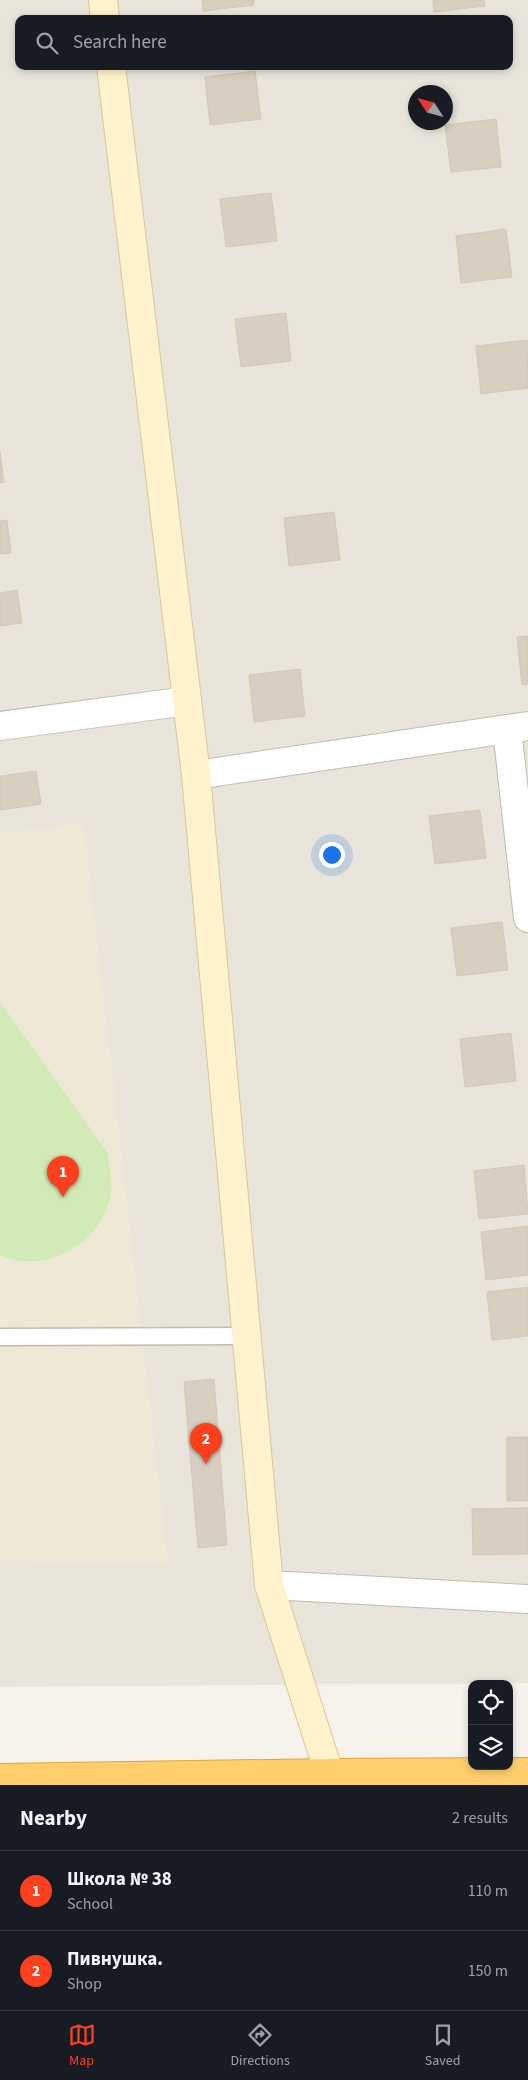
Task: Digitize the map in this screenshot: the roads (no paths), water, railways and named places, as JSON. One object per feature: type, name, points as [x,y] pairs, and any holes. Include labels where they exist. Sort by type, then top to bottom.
[{"type":"highway","points":[[0,1778],[329,1779],[528,1772]]},
{"type":"street","points":[[102,0],[104,15]]},
{"type":"street","points":[[110,70],[196,776],[269,1585],[329,1779]]},
{"type":"street","points":[[0,726],[187,702]]},
{"type":"street","points":[[196,776],[517,728],[528,918]]},
{"type":"street","points":[[269,1585],[528,1599]]},
{"type":"lane","points":[[0,1337],[246,1336]]},
{"type":"place","name":"Школа № 38","points":[[63,1197]]},
{"type":"place","name":"Пивнушка.","points":[[206,1464]]}]
